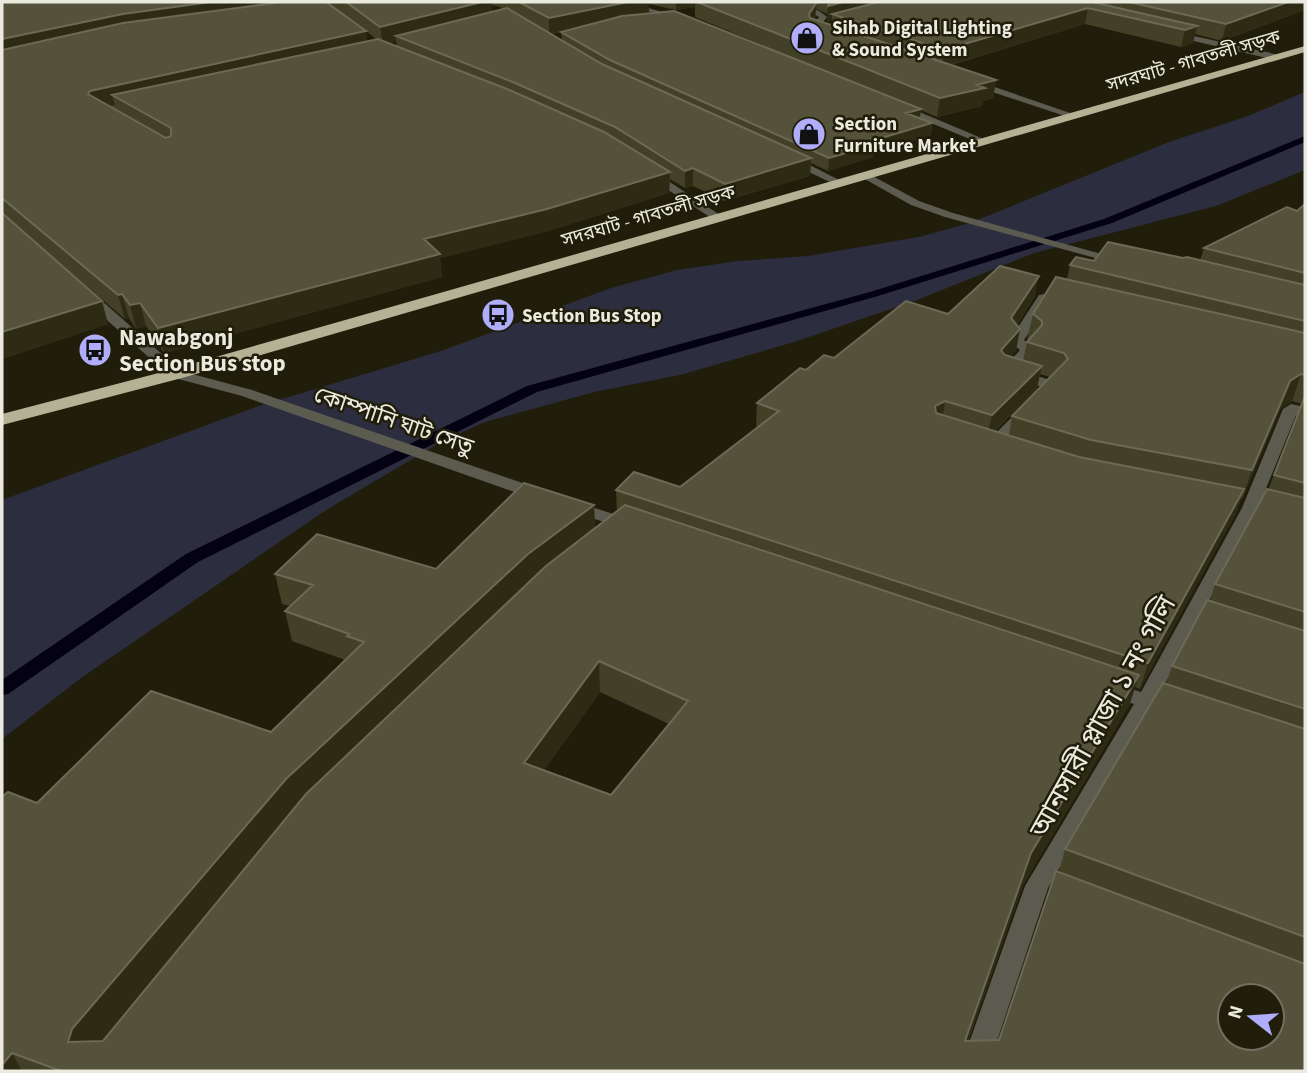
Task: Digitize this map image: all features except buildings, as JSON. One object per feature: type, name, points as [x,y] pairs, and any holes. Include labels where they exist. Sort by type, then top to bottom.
[{"type":"highway","name":"সদরঘাট - গাবতলী সড়ক","points":[[2,420],[176,374],[838,182],[867,176],[981,140],[1305,49]]},
{"type":"street","points":[[619,2],[672,14],[697,25]]},
{"type":"street","points":[[763,2],[817,12],[823,17],[813,30]]},
{"type":"street","points":[[647,18],[694,12]]},
{"type":"street","points":[[813,30],[825,27]]},
{"type":"street","points":[[813,30],[839,39]]},
{"type":"street","points":[[1156,30],[1275,57]]},
{"type":"street","points":[[969,82],[1074,116]]},
{"type":"street","points":[[884,101],[981,140]]},
{"type":"street","points":[[775,153],[838,182]]},
{"type":"street","points":[[642,169],[717,217]]},
{"type":"street","points":[[867,176],[915,203],[948,215],[1131,264]]},
{"type":"street","points":[[74,283],[176,374]]},
{"type":"street","points":[[991,447],[1052,386],[1007,372],[1028,349],[1016,341],[1046,295],[1058,295]]},
{"type":"street","name":"কোম্পানি ঘাট সেতু","points":[[176,374],[247,393],[650,533]]},
{"type":"street","name":"আনসারী প্লাজা ১ নং গলি","points":[[973,1071],[1037,886],[1146,701],[1190,619],[1291,409],[1305,412]]},
{"type":"street","points":[[1243,507],[1272,514]]},
{"type":"street","points":[[603,540],[624,523]]},
{"type":"street","points":[[1190,619],[1215,627]]},
{"type":"street","points":[[1094,684],[1195,718]]},
{"type":"street","points":[[1037,886],[1063,896]]},
{"type":"shaded area","points":[[1305,92],[1305,170],[1216,206],[1034,253],[917,300],[794,342],[680,375],[594,392],[485,422],[441,442],[326,510],[81,678],[2,739],[2,500],[256,407],[444,350],[611,288],[677,270],[738,261],[808,256],[919,237],[970,223],[1169,142],[1248,116]]},
{"type":"waterway","points":[[2,689],[192,558],[532,389],[874,294],[1108,221],[1305,139]]},
{"type":"place","name":"Sihab Digital Lighting & Sound System","points":[[807,38]]},
{"type":"place","name":"Section Furniture Market","points":[[809,134]]},
{"type":"place","name":"Section Bus Stop","points":[[498,315]]},
{"type":"place","name":"Nawabgonj Section Bus stop","points":[[95,350]]}]
